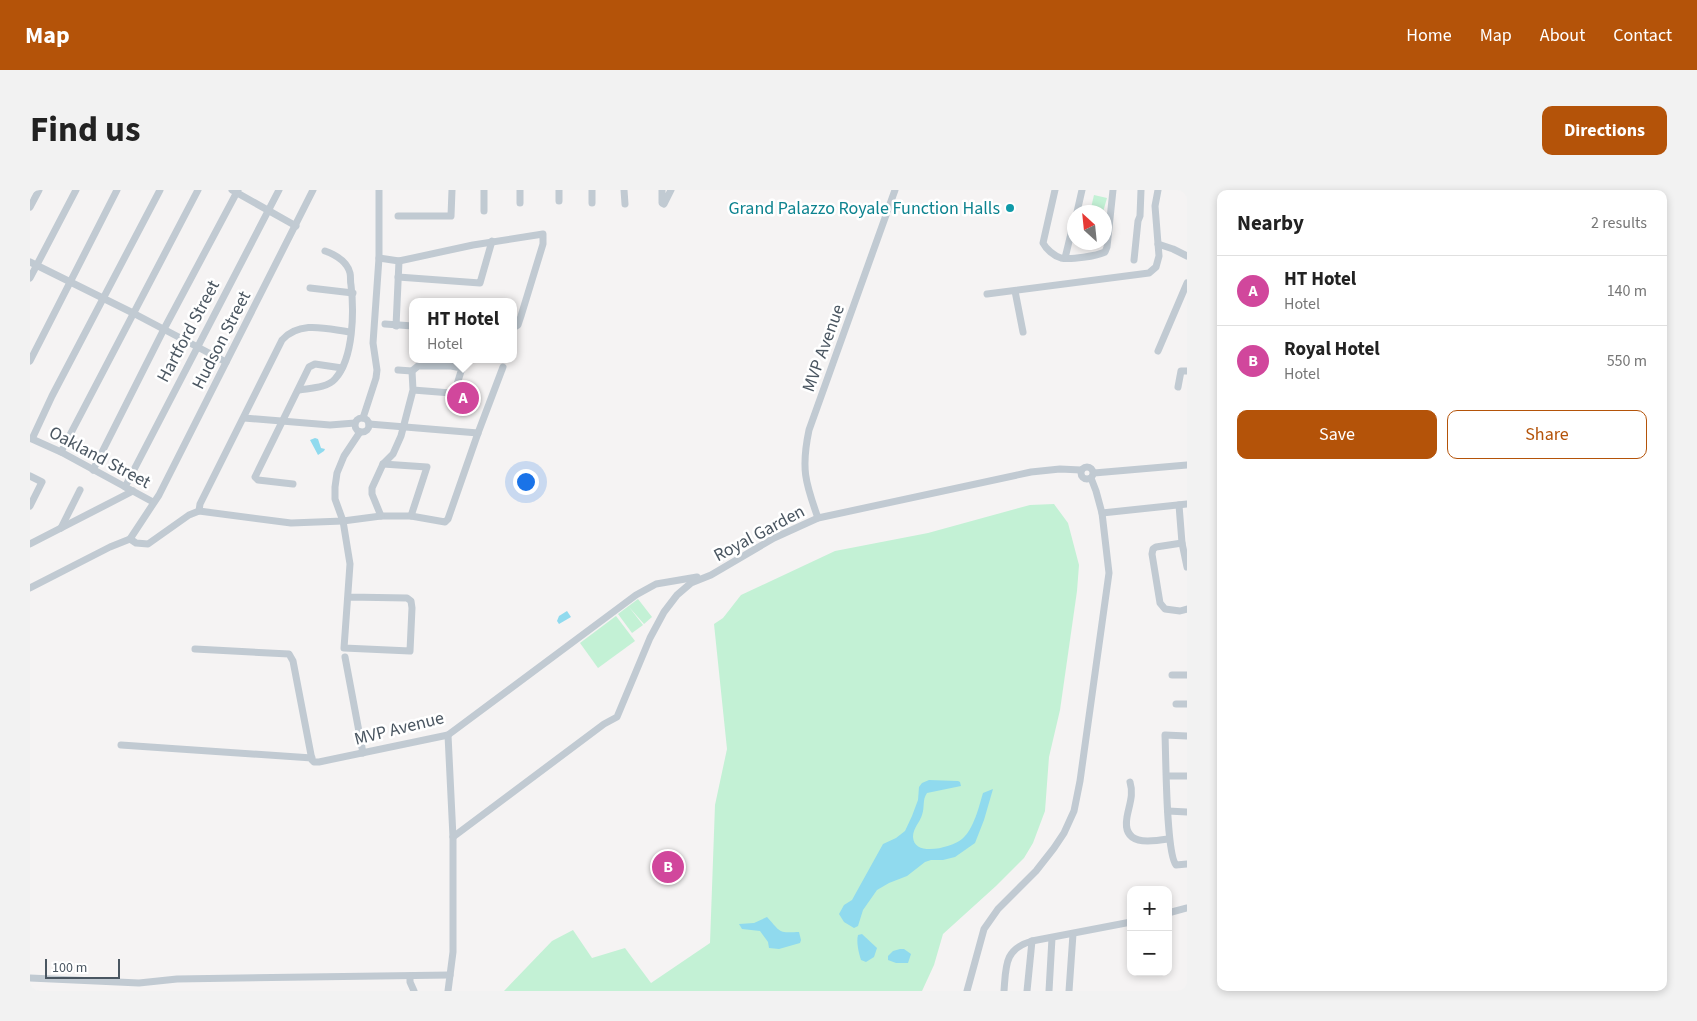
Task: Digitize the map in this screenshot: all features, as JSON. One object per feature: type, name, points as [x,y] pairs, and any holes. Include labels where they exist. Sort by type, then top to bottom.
[{"type":"street","points":[[30,205],[39,190]]},
{"type":"street","points":[[30,278],[33,264],[76,190]]},
{"type":"street","points":[[30,361],[117,190]]},
{"type":"street","points":[[103,298],[160,190]]},
{"type":"street","points":[[62,452],[198,190]]},
{"type":"street","name":"Hartford Street","points":[[125,487],[279,190]]},
{"type":"street","name":"Hudson Street","points":[[130,539],[159,495],[313,190]]},
{"type":"street","points":[[355,424],[359,419],[363,418],[377,370],[373,343],[379,258],[379,190]]},
{"type":"street","points":[[398,216],[451,216],[452,190]]},
{"type":"street","points":[[484,190],[484,211]]},
{"type":"street","points":[[520,190],[520,203]]},
{"type":"street","points":[[559,190],[559,200]]},
{"type":"street","points":[[592,190],[592,203]]},
{"type":"street","points":[[624,190],[625,204]]},
{"type":"street","points":[[662,190],[663,204],[671,190]]},
{"type":"street","name":"MVP Avenue","points":[[818,518],[806,487],[804,451],[809,430],[895,190]]},
{"type":"street","points":[[1055,190],[1043,243],[1055,255],[1065,258],[1105,252],[1113,190]]},
{"type":"street","points":[[1078,205],[1082,190]]},
{"type":"street","points":[[1134,260],[1141,190]]},
{"type":"street","points":[[986,294],[1149,273],[1158,262],[1155,206],[1158,190]]},
{"type":"street","points":[[93,470],[236,191],[267,211],[296,226]]},
{"type":"street","points":[[379,258],[399,261],[492,241],[544,235],[543,244],[517,326]]},
{"type":"street","points":[[398,277],[480,282],[492,241]]},
{"type":"street","points":[[1158,244],[1187,256]]},
{"type":"street","points":[[299,390],[317,388],[336,378],[342,368],[348,350],[352,293],[350,274],[345,264],[336,255],[325,250]]},
{"type":"street","points":[[1065,258],[1067,250]]},
{"type":"street","points":[[396,326],[399,261]]},
{"type":"street","points":[[33,264],[133,313],[226,362]]},
{"type":"street","points":[[1158,351],[1187,283]]},
{"type":"street","points":[[310,288],[352,293]]},
{"type":"street","points":[[1015,291],[1023,332]]},
{"type":"street","name":"Oakland Street","points":[[103,298],[32,439],[62,452],[153,502]]},
{"type":"street","points":[[385,324],[409,326]]},
{"type":"street","points":[[199,511],[200,504],[282,340],[289,333],[308,327],[350,332]]},
{"type":"street","points":[[294,484],[258,480],[254,477],[299,390],[307,370],[312,365],[342,368]]},
{"type":"street","points":[[398,370],[412,371],[418,366],[462,367],[455,391],[451,393],[413,390]]},
{"type":"street","points":[[30,588],[110,546],[130,539],[136,543],[148,544],[189,515],[199,511],[291,523],[343,521],[381,516],[411,516],[445,522],[448,519],[503,367]]},
{"type":"street","points":[[381,516],[372,491],[383,464],[393,454],[401,436],[413,390],[412,371]]},
{"type":"street","points":[[1178,387],[1180,371],[1187,371]]},
{"type":"street","points":[[244,418],[355,424]]},
{"type":"street","points":[[363,418],[370,424],[478,433]]},
{"type":"street","points":[[355,424],[360,432]]},
{"type":"street","points":[[348,597],[407,598],[412,608],[410,651],[344,648],[350,564],[343,521],[335,499],[337,473],[344,456],[360,432],[367,431],[370,424]]},
{"type":"street","points":[[383,464],[427,467],[411,516]]},
{"type":"street","points":[[967,991],[984,929],[998,909],[1044,862],[1064,832],[1074,811],[1080,781],[1109,573],[1102,513],[1092,476],[1187,465]]},
{"type":"street","name":"Royal Garden","points":[[453,837],[604,724],[617,717],[650,638],[664,612],[677,595],[691,583],[711,575],[774,538],[818,518],[1031,472],[1060,469],[1082,470],[1088,466],[1092,468],[1092,476]]},
{"type":"street","points":[[30,476],[42,482],[30,506]]},
{"type":"street","points":[[61,528],[80,490]]},
{"type":"street","points":[[31,543],[134,491]]},
{"type":"street","points":[[1102,513],[1183,505],[1182,543],[1187,567]]},
{"type":"street","points":[[1182,543],[1156,547],[1153,549],[1152,554],[1160,603],[1165,609],[1180,611],[1187,609]]},
{"type":"street","name":"MVP Avenue","points":[[312,758],[316,763],[448,735],[636,595],[656,584],[711,575]]},
{"type":"street","points":[[121,745],[312,758],[293,661],[289,654],[195,649]]},
{"type":"street","points":[[345,656],[363,753]]},
{"type":"street","points":[[1172,675],[1187,676]]},
{"type":"street","points":[[1176,704],[1187,704]]},
{"type":"street","points":[[448,735],[453,837],[453,952],[448,991]]},
{"type":"street","points":[[1187,736],[1165,735],[1168,839],[1173,863],[1178,866],[1187,864]]},
{"type":"street","points":[[1167,776],[1187,776]]},
{"type":"street","points":[[1130,782],[1132,799],[1127,817],[1128,832],[1138,841],[1168,839]]},
{"type":"street","points":[[1168,812],[1187,812]]},
{"type":"street","points":[[1172,912],[1187,908]]},
{"type":"street","points":[[1004,991],[1008,960],[1011,953],[1019,946],[1127,923]]},
{"type":"street","points":[[1069,991],[1073,934]]},
{"type":"street","points":[[1049,991],[1052,938]]},
{"type":"street","points":[[1028,991],[1032,942]]},
{"type":"street","points":[[30,978],[139,983],[178,980],[450,975]]},
{"type":"street","points":[[410,976],[410,982],[414,991]]},
{"type":"green space","points":[[1094,195],[1107,198],[1105,205],[1092,205]]},
{"type":"green space","points":[[1054,504],[1068,523],[1079,565],[1060,710],[1049,757],[1045,811],[1033,843],[1024,858],[943,934],[934,965],[922,991],[504,991],[552,941],[573,930],[592,958],[625,948],[651,983],[710,943],[715,805],[727,749],[714,624],[723,618],[741,595],[835,551],[928,533],[1030,505]]},
{"type":"green space","points":[[638,599],[652,617],[644,624],[629,607],[643,625],[632,633],[618,614]]},
{"type":"green space","points":[[616,616],[635,641],[598,668],[580,643]]},
{"type":"water","points":[[318,439],[321,448],[325,449],[318,455],[310,440]]},
{"type":"water","points":[[567,611],[571,617],[559,624],[557,621],[559,616]]},
{"type":"water","points":[[929,780],[958,781],[961,786],[927,793],[922,815],[913,834],[915,843],[920,847],[935,849],[951,845],[962,839],[973,823],[983,793],[993,789],[975,843],[955,857],[925,862],[907,876],[877,890],[863,910],[858,926],[854,928],[844,922],[839,914],[844,905],[852,900],[883,844],[905,831],[918,800],[919,787],[922,783]]},
{"type":"water","points":[[767,917],[780,931],[799,932],[800,943],[779,949],[769,948],[768,942],[760,931],[742,929],[739,924],[754,923]]},
{"type":"water","points":[[862,934],[877,948],[874,957],[866,962],[861,960],[857,941],[858,935]]},
{"type":"water","points":[[904,949],[911,954],[908,963],[896,963],[888,960],[888,956],[893,951]]},
{"type":"place","name":"Grand Palazzo Royale Function Halls","points":[[1010,208]]},
{"type":"place","name":"HT Hotel","points":[[463,398]]},
{"type":"place","name":"Royal Hotel","points":[[668,867]]}]
